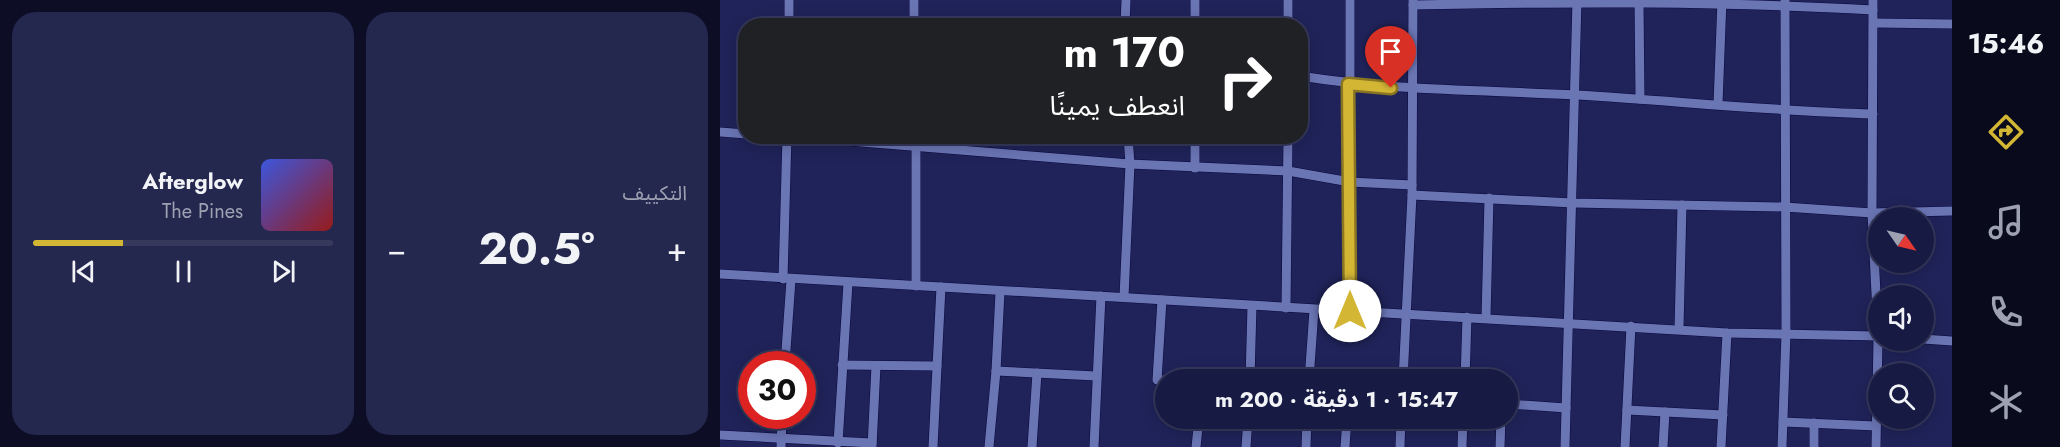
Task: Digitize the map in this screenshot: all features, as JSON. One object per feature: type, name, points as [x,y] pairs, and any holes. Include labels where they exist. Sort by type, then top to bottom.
[{"type":"street","points":[[789,0],[789,18]]},
{"type":"street","points":[[914,0],[914,18]]},
{"type":"street","points":[[1125,18],[1126,0]]},
{"type":"street","points":[[1195,0],[1195,18]]},
{"type":"street","points":[[1288,0],[1288,18]]},
{"type":"street","points":[[1350,0],[1348,84],[1350,311]]},
{"type":"street","points":[[1565,447],[1577,1]]},
{"type":"street","points":[[1639,1],[1640,99]]},
{"type":"street","points":[[1718,104],[1722,1]]},
{"type":"street","points":[[1404,369],[1412,190],[1413,2],[1722,1],[1873,5],[1872,207]]},
{"type":"street","points":[[1782,447],[1786,334],[1785,2]]},
{"type":"street","points":[[1874,23],[1952,24]]},
{"type":"street","points":[[1308,77],[1348,84],[1413,90],[1575,95],[1718,104],[1786,111],[1873,114]]},
{"type":"street","points":[[720,132],[738,133]]},
{"type":"street","points":[[785,351],[788,144]]},
{"type":"street","points":[[873,144],[1130,164],[1288,171],[1350,182],[1489,198],[1573,203],[1785,207],[1868,213]]},
{"type":"street","points":[[916,144],[916,286]]},
{"type":"street","points":[[1124,297],[1130,164],[1129,144]]},
{"type":"street","points":[[1195,144],[1195,168]]},
{"type":"street","points":[[1286,308],[1288,144]]},
{"type":"street","points":[[1486,318],[1489,198]]},
{"type":"street","points":[[1678,329],[1682,205]]},
{"type":"street","points":[[1934,211],[1952,211]]},
{"type":"street","points":[[720,274],[1727,333],[1868,337]]},
{"type":"street","points":[[838,443],[848,283]]},
{"type":"street","points":[[933,447],[941,287]]},
{"type":"street","points":[[989,447],[1000,292]]},
{"type":"street","points":[[1094,447],[1101,296]]},
{"type":"street","points":[[1158,369],[1162,300]]},
{"type":"street","points":[[1250,369],[1252,306]]},
{"type":"street","points":[[1310,369],[1314,310]]},
{"type":"street","points":[[1465,369],[1467,317]]},
{"type":"street","points":[[1625,447],[1631,326]]},
{"type":"street","points":[[1721,447],[1727,333]]},
{"type":"street","points":[[1934,340],[1952,341]]},
{"type":"street","points":[[842,365],[937,366]]},
{"type":"street","points":[[720,435],[781,442],[872,445],[876,366]]},
{"type":"street","points":[[996,371],[1096,376]]},
{"type":"street","points":[[1032,447],[1037,373]]},
{"type":"street","points":[[1518,405],[1566,408]]},
{"type":"street","points":[[1627,410],[1722,415]]},
{"type":"street","points":[[1663,447],[1665,412]]},
{"type":"street","points":[[1783,422],[1868,426]]},
{"type":"street","points":[[1814,423],[1814,447]]},
{"type":"street","points":[[1196,447],[1198,429]]},
{"type":"street","points":[[1246,447],[1247,429]]},
{"type":"street","points":[[1306,447],[1307,429]]},
{"type":"street","points":[[1345,447],[1346,429]]},
{"type":"street","points":[[1400,447],[1401,429]]},
{"type":"street","points":[[1462,447],[1463,429]]},
{"type":"street","points":[[1500,447],[1501,429]]},
{"type":"street","points":[[1876,429],[1876,447]]},
{"type":"route","points":[[1350,311],[1348,84],[1391,88]]}]
